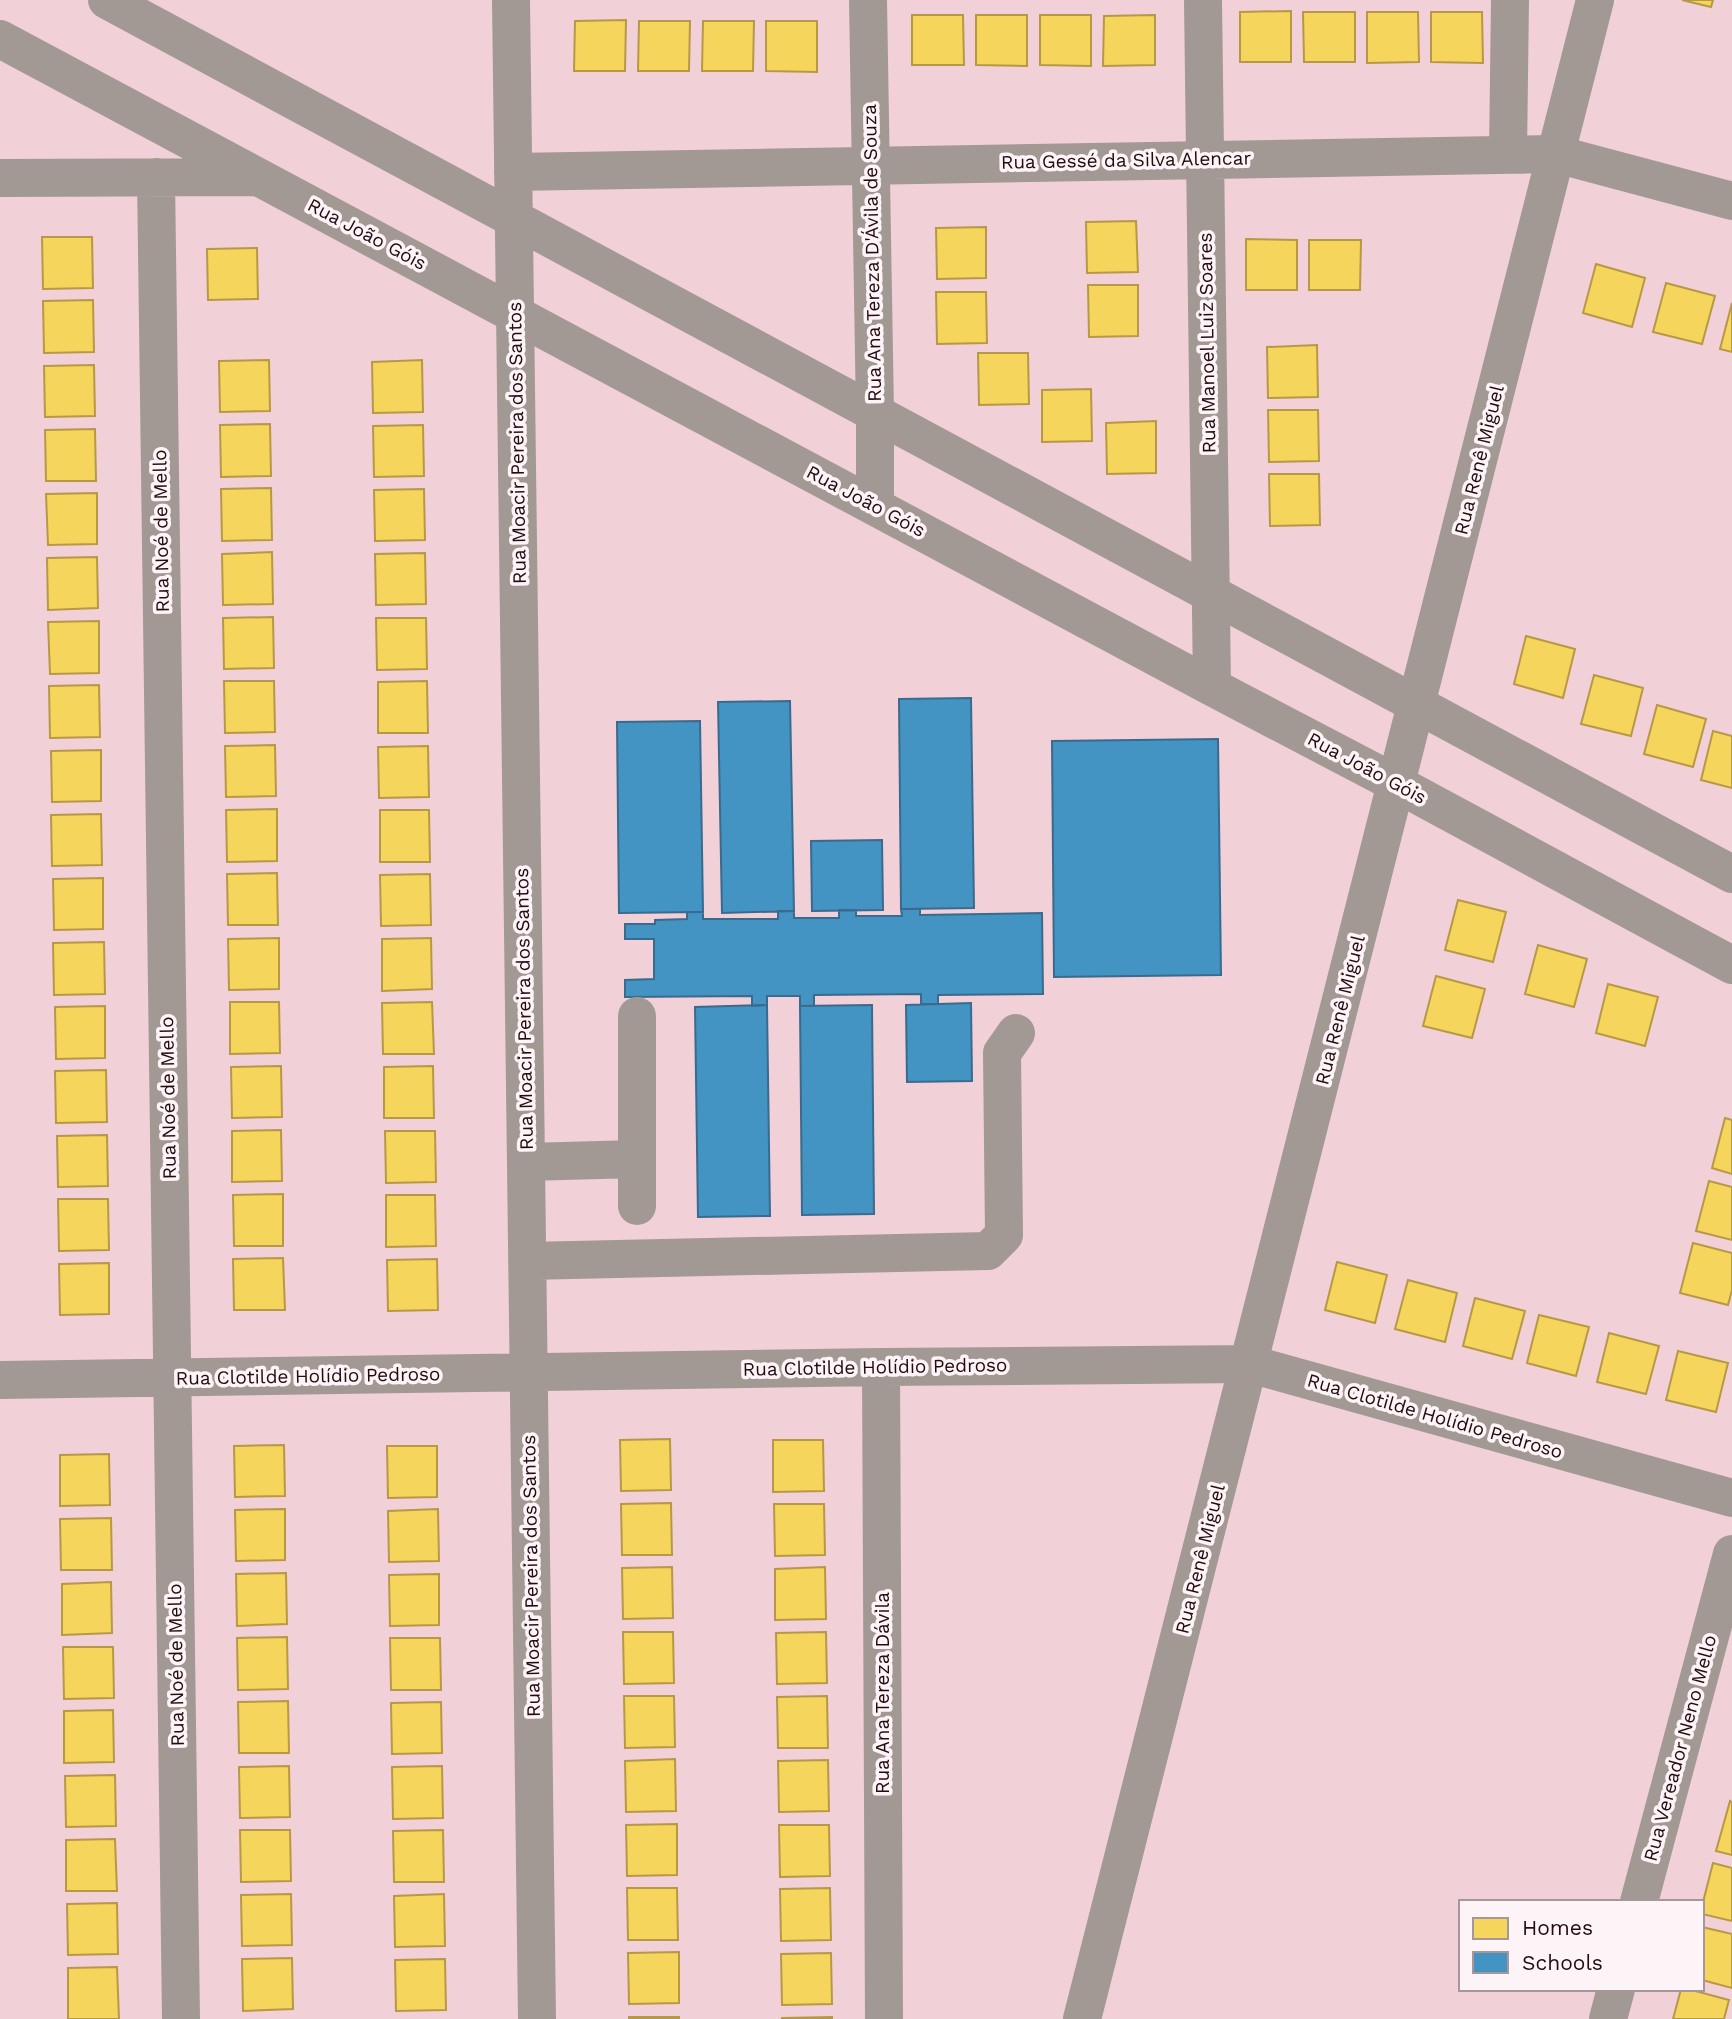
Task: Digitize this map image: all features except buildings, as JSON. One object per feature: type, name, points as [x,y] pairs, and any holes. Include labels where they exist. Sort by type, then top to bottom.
[{"type":"street","points":[[107,0],[1732,874]]},
{"type":"street","name":"Rua Moacir Pereira dos Santos","points":[[511,0],[537,2019]]},
{"type":"street","name":"Rua Ana Tereza D'Ávila de Souza","points":[[868,0],[875,506]]},
{"type":"street","name":"Rua Manoel Luiz Soares","points":[[1203,0],[1212,687]]},
{"type":"street","points":[[1508,155],[1510,0]]},
{"type":"street","name":"Rua Renê Miguel","points":[[1082,2019],[1595,0]]},
{"type":"street","name":"Rua João Góis","points":[[0,38],[1732,965]]},
{"type":"street","name":"Rua Gessé da Silva Alencar","points":[[513,172],[1556,154],[1732,201]]},
{"type":"street","name":"Rua Noé de Mello","points":[[156,177],[181,2019]]},
{"type":"street","points":[[0,178],[260,177]]},
{"type":"street","points":[[636,1206],[637,1016]]},
{"type":"street","points":[[527,1261],[988,1251],[1004,1235],[1002,1054],[1016,1033]]},
{"type":"street","points":[[526,1162],[637,1159]]},
{"type":"street","name":"Rua Clotilde Holídio Pedroso","points":[[0,1380],[1250,1364],[1732,1498]]},
{"type":"street","name":"Rua Ana Tereza Dávila","points":[[881,1367],[884,2019]]},
{"type":"street","name":"Rua Vereador Neno Mello","points":[[1640,1900],[1732,1554]]},
{"type":"street","points":[[1608,2019],[1615,1991]]}]
